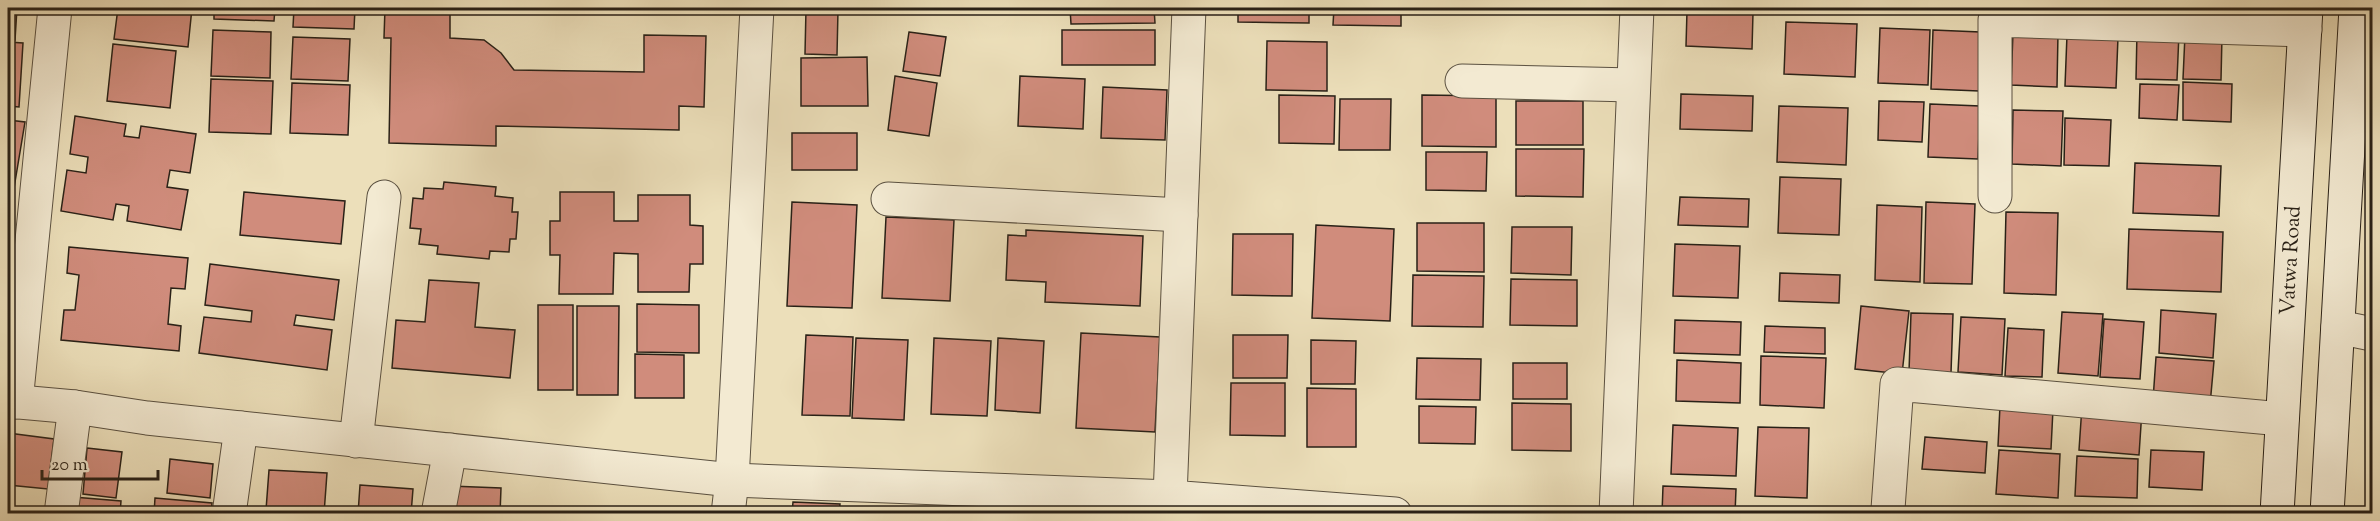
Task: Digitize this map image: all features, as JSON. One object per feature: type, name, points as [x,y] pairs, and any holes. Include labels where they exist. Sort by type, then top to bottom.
[{"type":"street","points":[[55,8],[12,401],[356,441],[732,480],[1170,505],[1395,513]]},
{"type":"street","points":[[728,513],[732,480],[757,8]]},
{"type":"street","points":[[1170,505],[1189,8]]},
{"type":"street","points":[[1616,513],[1636,8]]},
{"type":"street","points":[[2327,513],[2356,8]]},
{"type":"street","points":[[1995,196],[1995,20],[2305,19]]},
{"type":"street","name":"Vatwa Road","points":[[2277,513],[2305,19]]},
{"type":"street","points":[[1462,81],[1634,85]]},
{"type":"street","points":[[356,441],[384,196]]},
{"type":"street","points":[[888,199],[1181,215]]},
{"type":"street","points":[[2338,327],[2373,334]]},
{"type":"street","points":[[1888,508],[1897,384],[2282,419]]},
{"type":"street","points":[[61,513],[75,407]]},
{"type":"street","points":[[229,513],[241,428]]},
{"type":"street","points":[[438,513],[450,450]]},
{"type":"building","points":[[8,8],[17,8],[15,40],[8,40]]},
{"type":"building","points":[[118,8],[192,8],[188,47],[114,39]]},
{"type":"building","points":[[214,8],[275,8],[274,21],[214,19]]},
{"type":"building","points":[[294,8],[355,8],[354,29],[293,27]]},
{"type":"building","points":[[385,8],[450,8],[450,38],[484,40],[501,53],[514,70],[644,72],[644,35],[706,36],[704,107],[679,106],[679,130],[496,126],[496,146],[389,143],[391,38],[384,38]]},
{"type":"building","points":[[1070,8],[1154,8],[1155,23],[1071,24]]},
{"type":"building","points":[[1238,8],[1309,8],[1309,23],[1238,22]]},
{"type":"building","points":[[1334,8],[1401,8],[1401,26],[1333,25]]},
{"type":"building","points":[[1532,8],[1583,8],[1583,11],[1532,10]]},
{"type":"building","points":[[806,9],[838,10],[837,55],[805,54]]},
{"type":"building","points":[[1687,11],[1753,13],[1752,49],[1686,46]]},
{"type":"building","points":[[1786,22],[1857,24],[1855,77],[1784,74]]},
{"type":"building","points":[[1880,28],[1930,30],[1928,85],[1878,83]]},
{"type":"building","points":[[213,30],[271,32],[270,78],[211,76]]},
{"type":"building","points":[[1062,30],[1155,30],[1155,65],[1062,65]]},
{"type":"building","points":[[1933,30],[1980,32],[1979,91],[1931,89]]},
{"type":"building","points":[[909,32],[946,37],[940,76],[903,71]]},
{"type":"building","points":[[2013,32],[2058,33],[2057,87],[2011,85]]},
{"type":"building","points":[[2137,32],[2179,33],[2177,80],[2136,79]]},
{"type":"building","points":[[2067,35],[2118,37],[2116,88],[2065,86]]},
{"type":"building","points":[[2185,35],[2222,36],[2221,80],[2183,79]]},
{"type":"building","points":[[293,37],[350,39],[348,81],[291,79]]},
{"type":"building","points":[[1267,41],[1327,42],[1327,91],[1266,90]]},
{"type":"building","points":[[8,42],[23,43],[19,107],[8,106]]},
{"type":"building","points":[[113,44],[176,51],[170,108],[107,101]]},
{"type":"building","points":[[867,57],[868,106],[801,106],[801,58]]},
{"type":"building","points":[[895,76],[937,83],[929,136],[888,130]]},
{"type":"building","points":[[1020,76],[1085,79],[1083,129],[1018,126]]},
{"type":"building","points":[[211,79],[273,81],[271,134],[209,132]]},
{"type":"building","points":[[2183,82],[2232,84],[2231,122],[2183,120]]},
{"type":"building","points":[[292,83],[350,85],[348,135],[290,133]]},
{"type":"building","points":[[2140,84],[2179,85],[2177,120],[2139,118]]},
{"type":"building","points":[[1103,87],[1167,90],[1165,140],[1101,138]]},
{"type":"building","points":[[1681,94],[1753,96],[1752,131],[1680,129]]},
{"type":"building","points":[[1279,95],[1335,96],[1334,144],[1279,143]]},
{"type":"building","points":[[1422,95],[1496,96],[1496,147],[1422,146]]},
{"type":"building","points":[[1340,99],[1391,99],[1390,150],[1339,150]]},
{"type":"building","points":[[1516,101],[1583,101],[1583,145],[1516,145]]},
{"type":"building","points":[[1879,101],[1924,102],[1922,142],[1878,140]]},
{"type":"building","points":[[1930,104],[1980,106],[1978,159],[1928,157]]},
{"type":"building","points":[[1779,106],[1848,108],[1846,165],[1777,162]]},
{"type":"building","points":[[2013,110],[2063,111],[2061,166],[2012,164]]},
{"type":"building","points":[[75,116],[126,124],[124,136],[139,138],[141,126],[196,134],[190,173],[170,170],[167,187],[188,190],[181,230],[127,221],[129,206],[116,204],[113,220],[61,211],[67,170],[86,173],[88,157],[70,154]]},
{"type":"building","points":[[2065,118],[2111,120],[2109,166],[2064,165]]},
{"type":"building","points":[[8,120],[25,122],[10,212],[8,211]]},
{"type":"building","points":[[792,133],[857,133],[857,170],[792,170]]},
{"type":"building","points":[[1516,149],[1584,149],[1583,197],[1516,196]]},
{"type":"building","points":[[1426,152],[1487,152],[1486,191],[1426,190]]},
{"type":"building","points":[[2135,163],[2221,166],[2219,216],[2133,213]]},
{"type":"building","points":[[1780,177],[1841,179],[1839,235],[1778,233]]},
{"type":"building","points":[[444,182],[496,187],[495,196],[513,198],[512,212],[518,212],[516,239],[510,239],[509,252],[490,251],[489,259],[437,254],[438,246],[419,244],[421,229],[410,228],[413,198],[423,199],[424,188],[443,189]]},
{"type":"building","points":[[244,192],[345,201],[341,244],[240,235]]},
{"type":"building","points":[[560,192],[614,192],[614,221],[638,221],[638,195],[690,195],[690,225],[703,226],[703,264],[690,264],[689,292],[638,292],[638,254],[614,253],[613,294],[559,294],[560,255],[550,255],[550,221],[560,221]]},
{"type":"building","points":[[1680,197],[1749,199],[1748,227],[1678,225]]},
{"type":"building","points":[[792,202],[857,205],[852,308],[787,306]]},
{"type":"building","points":[[1926,202],[1975,204],[1972,284],[1924,283]]},
{"type":"building","points":[[1877,205],[1922,207],[1920,282],[1875,280]]},
{"type":"building","points":[[2006,212],[2058,213],[2056,295],[2004,293]]},
{"type":"building","points":[[886,217],[954,220],[950,301],[882,298]]},
{"type":"building","points":[[1417,223],[1484,223],[1484,272],[1417,271]]},
{"type":"building","points":[[1316,225],[1394,229],[1390,321],[1312,318]]},
{"type":"building","points":[[1512,227],[1572,227],[1571,275],[1511,273]]},
{"type":"building","points":[[2129,229],[2223,232],[2221,292],[2127,289]]},
{"type":"building","points":[[1026,230],[1143,236],[1140,306],[1045,302],[1046,282],[1006,280],[1008,235],[1026,236]]},
{"type":"building","points":[[1233,234],[1293,234],[1292,296],[1232,295]]},
{"type":"building","points":[[1675,244],[1740,246],[1738,298],[1673,296]]},
{"type":"building","points":[[69,247],[188,258],[185,289],[171,288],[168,324],[181,326],[179,351],[61,340],[64,310],[75,310],[79,275],[67,273]]},
{"type":"building","points":[[210,264],[339,280],[334,320],[296,315],[294,325],[332,330],[327,370],[199,353],[204,317],[251,322],[252,311],[205,305]]},
{"type":"building","points":[[2372,268],[2372,316],[2370,315]]},
{"type":"building","points":[[1780,273],[1840,275],[1839,303],[1779,301]]},
{"type":"building","points":[[1413,275],[1484,276],[1483,327],[1412,326]]},
{"type":"building","points":[[1511,279],[1577,280],[1577,326],[1510,325]]},
{"type":"building","points":[[429,280],[479,283],[475,327],[515,330],[510,378],[392,368],[396,320],[425,322]]},
{"type":"building","points":[[637,304],[699,305],[699,353],[637,352]]},
{"type":"building","points":[[538,305],[573,305],[573,390],[538,390]]},
{"type":"building","points":[[577,306],[619,306],[618,395],[577,395]]},
{"type":"building","points":[[1861,306],[1909,311],[1902,374],[1855,369]]},
{"type":"building","points":[[2161,310],[2216,314],[2213,358],[2159,353]]},
{"type":"building","points":[[2062,312],[2103,314],[2098,376],[2058,373]]},
{"type":"building","points":[[1911,313],[1953,314],[1951,373],[1909,372]]},
{"type":"building","points":[[1961,317],[2005,319],[2002,375],[1958,372]]},
{"type":"building","points":[[2104,319],[2144,322],[2140,379],[2100,377]]},
{"type":"building","points":[[1675,320],[1741,322],[1740,355],[1674,353]]},
{"type":"building","points":[[1765,326],[1825,328],[1825,354],[1764,352]]},
{"type":"building","points":[[2008,328],[2044,330],[2042,377],[2005,376]]},
{"type":"building","points":[[1081,333],[1160,337],[1155,432],[1076,428]]},
{"type":"building","points":[[806,335],[853,337],[850,416],[802,415]]},
{"type":"building","points":[[1233,335],[1288,335],[1287,378],[1233,378]]},
{"type":"building","points":[[856,338],[908,340],[904,420],[852,418]]},
{"type":"building","points":[[934,338],[991,341],[987,416],[931,414]]},
{"type":"building","points":[[998,338],[1044,341],[1040,413],[995,410]]},
{"type":"building","points":[[1311,340],[1356,341],[1355,384],[1311,384]]},
{"type":"building","points":[[635,354],[684,355],[684,398],[635,398]]},
{"type":"building","points":[[1761,356],[1826,358],[1824,408],[1760,405]]},
{"type":"building","points":[[2156,357],[2214,361],[2210,405],[2153,400]]},
{"type":"building","points":[[1417,358],[1481,359],[1480,400],[1416,399]]},
{"type":"building","points":[[1677,360],[1741,363],[1740,403],[1676,401]]},
{"type":"building","points":[[1513,363],[1567,363],[1567,399],[1513,399]]},
{"type":"building","points":[[1231,383],[1285,383],[1285,436],[1230,435]]},
{"type":"building","points":[[1307,388],[1356,389],[1356,447],[1307,447]]},
{"type":"building","points":[[2368,391],[2372,391],[2372,427],[2367,427]]},
{"type":"building","points":[[1512,403],[1571,404],[1571,451],[1512,450]]},
{"type":"building","points":[[1419,406],[1476,407],[1475,444],[1419,443]]},
{"type":"building","points":[[2000,406],[2053,409],[2051,449],[1998,446]]},
{"type":"building","points":[[2082,406],[2142,410],[2139,455],[2079,450]]},
{"type":"building","points":[[1673,425],[1738,428],[1736,476],[1671,474]]},
{"type":"building","points":[[1758,427],[1809,428],[1807,498],[1755,496]]},
{"type":"building","points":[[8,433],[54,439],[48,489],[8,485]]},
{"type":"building","points":[[1925,437],[1987,442],[1985,473],[1922,469]]},
{"type":"building","points":[[87,448],[122,452],[116,498],[83,494]]},
{"type":"building","points":[[1999,450],[2060,454],[2058,498],[1996,494]]},
{"type":"building","points":[[2151,450],[2204,452],[2202,490],[2149,487]]},
{"type":"building","points":[[2077,456],[2138,459],[2137,498],[2075,496]]},
{"type":"building","points":[[170,459],[213,464],[210,498],[167,493]]},
{"type":"building","points":[[2367,464],[2372,464],[2372,502],[2366,502]]},
{"type":"building","points":[[269,470],[327,473],[324,514],[266,510]]},
{"type":"building","points":[[360,485],[413,489],[411,514],[358,514]]},
{"type":"building","points":[[450,486],[501,488],[500,514],[449,514]]},
{"type":"building","points":[[1663,486],[1736,489],[1735,514],[1662,514]]},
{"type":"building","points":[[73,497],[121,501],[120,514],[71,514]]},
{"type":"building","points":[[155,498],[212,503],[211,514],[154,514]]},
{"type":"building","points":[[793,502],[840,504],[839,514],[792,514]]},
{"type":"building","points":[[844,510],[894,512],[894,514],[844,514]]}]
